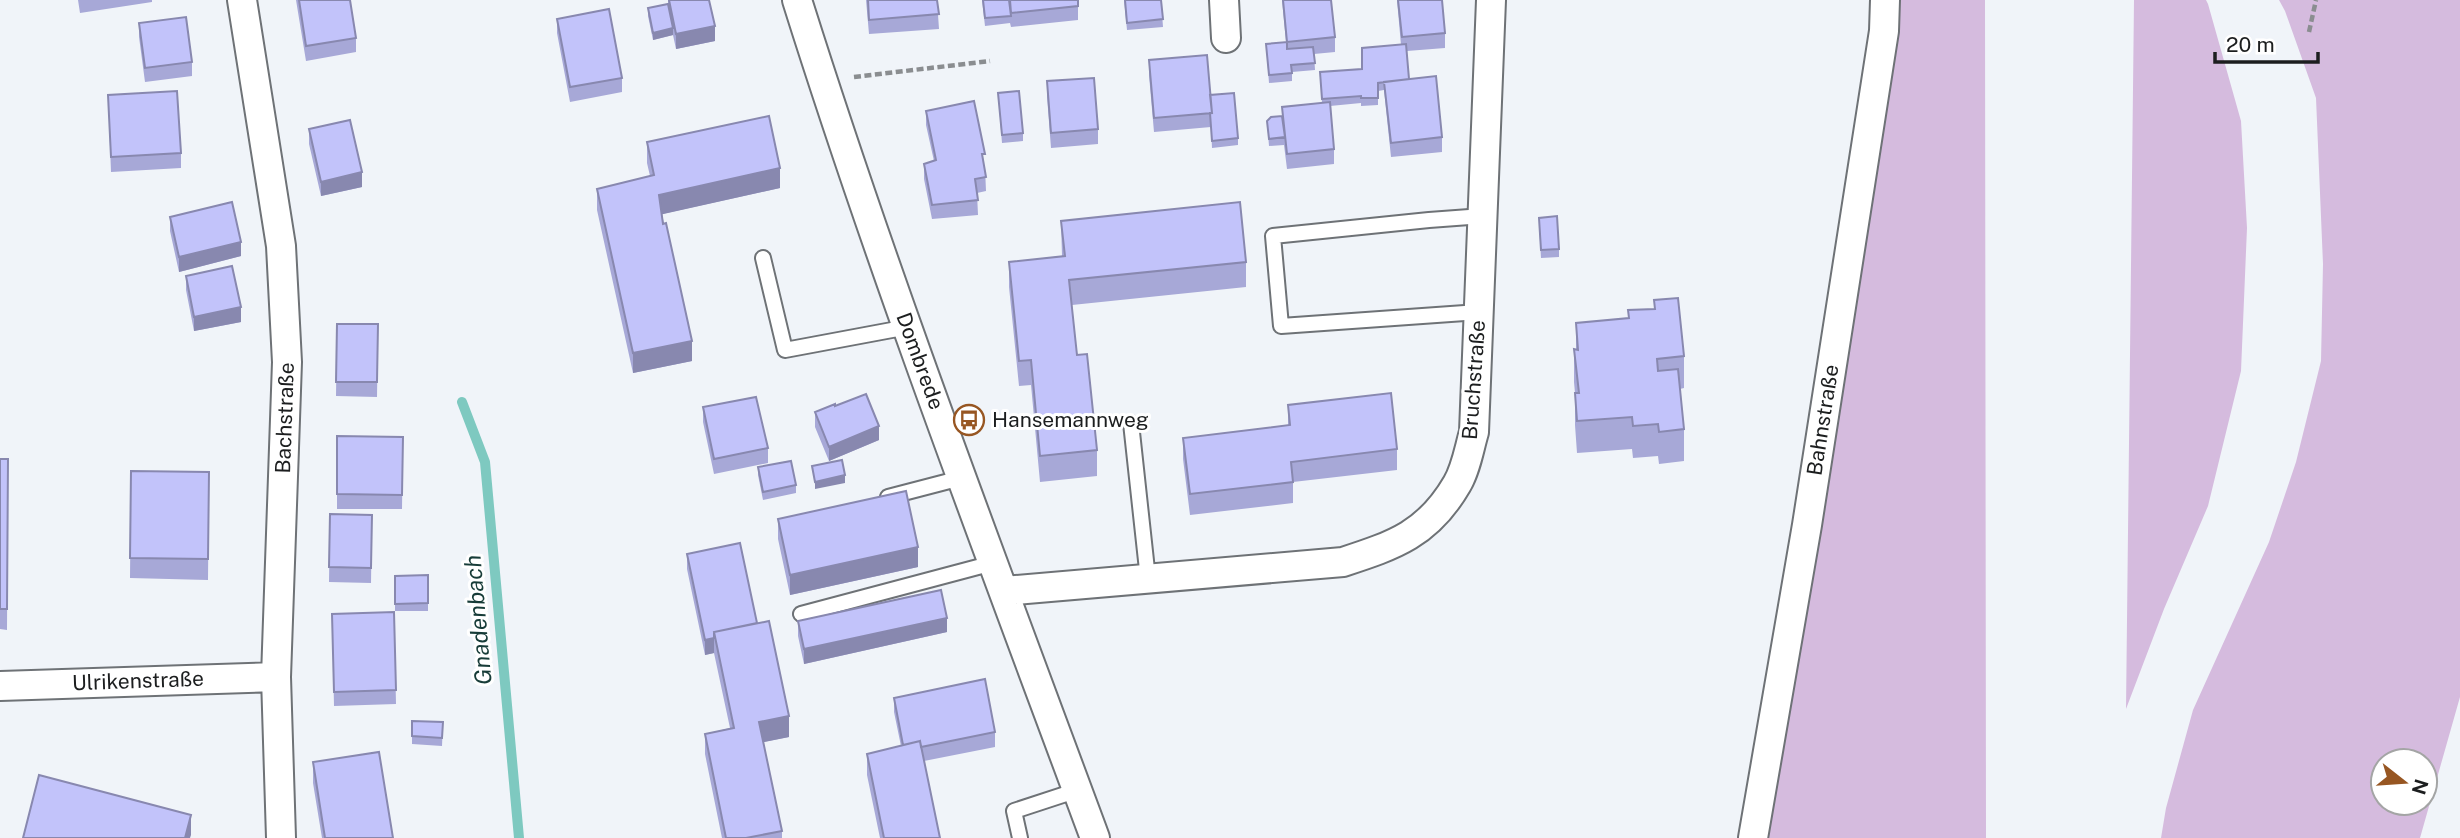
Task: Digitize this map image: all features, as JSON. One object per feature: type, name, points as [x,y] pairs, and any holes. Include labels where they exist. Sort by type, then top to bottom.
[{"type":"street","name":"Bachstraße","points":[[242,0],[281,246],[286,349],[275,677],[281,838]]},
{"type":"street","name":"Dombrede","points":[[797,0],[822,80],[961,478],[1095,838]]},
{"type":"street","points":[[1224,0],[1226,38]]},
{"type":"street","name":"Bruchstraße","points":[[1004,591],[1343,562],[1394,546],[1432,519],[1458,482],[1474,432],[1491,0]]},
{"type":"street","name":"Bahnstraße","points":[[1753,838],[1820,442],[1884,31],[1885,0]]},
{"type":"street","name":"Ulrikenstraße","points":[[0,686],[275,677]]},
{"type":"lane","points":[[1479,312],[1281,326],[1273,236],[1483,216]]},
{"type":"lane","points":[[763,258],[785,350],[908,327]]},
{"type":"lane","points":[[1131,424],[1148,579]]},
{"type":"lane","points":[[872,502],[961,478]]},
{"type":"lane","points":[[801,614],[993,563]]},
{"type":"lane","points":[[1020,838],[1014,811],[1078,790]]},
{"type":"path","points":[[2309,32],[2316,0]]},
{"type":"path","points":[[822,80],[990,61]]},
{"type":"shaded area","points":[[1885,0],[1985,0],[1986,838],[1761,838]]},
{"type":"shaded area","points":[[2134,0],[2206,0],[2208,4],[2241,121],[2247,228],[2241,371],[2208,506],[2164,609],[2126,709]]},
{"type":"shaded area","points":[[2279,0],[2460,0],[2460,697],[2439,771],[2439,747],[2369,747],[2369,817],[2426,817],[2420,838],[2161,838],[2166,808],[2193,710],[2269,542],[2296,462],[2321,361],[2323,264],[2316,98]]},
{"type":"building","points":[[299,0],[350,0],[356,38],[306,46]]},
{"type":"building","points":[[669,0],[709,0],[715,26],[676,34]]},
{"type":"building","points":[[868,0],[937,0],[939,14],[869,20]]},
{"type":"building","points":[[983,0],[1009,0],[1011,16],[985,18]]},
{"type":"building","points":[[1010,0],[1078,0],[1078,6],[1011,13]]},
{"type":"building","points":[[1125,0],[1161,0],[1163,19],[1127,23]]},
{"type":"building","points":[[1283,0],[1331,0],[1335,37],[1287,42]]},
{"type":"building","points":[[1398,0],[1442,0],[1445,33],[1402,37]]},
{"type":"building","points":[[668,4],[673,28],[653,33],[648,8]]},
{"type":"building","points":[[609,9],[622,78],[570,87],[557,19]]},
{"type":"building","points":[[186,17],[192,62],[145,68],[139,23]]},
{"type":"building","points":[[1287,42],[1287,49],[1313,47],[1315,63],[1291,65],[1292,73],[1269,75],[1266,44]]},
{"type":"building","points":[[1406,44],[1409,79],[1378,83],[1378,98],[1361,96],[1322,99],[1320,72],[1362,69],[1362,48]]},
{"type":"building","points":[[1207,55],[1212,113],[1154,118],[1149,60]]},
{"type":"building","points":[[1436,76],[1442,137],[1391,143],[1384,82]]},
{"type":"building","points":[[1094,78],[1098,129],[1051,133],[1047,81]]},
{"type":"building","points":[[177,91],[181,153],[111,157],[108,95]]},
{"type":"building","points":[[1019,91],[1023,133],[1002,135],[998,93]]},
{"type":"building","points":[[1234,93],[1238,138],[1212,141],[1210,95]]},
{"type":"building","points":[[974,101],[985,154],[982,154],[986,177],[975,179],[978,200],[932,205],[924,164],[936,160],[926,111]]},
{"type":"building","points":[[1330,102],[1334,149],[1287,154],[1282,107]]},
{"type":"building","points":[[769,116],[780,168],[659,195],[663,224],[666,223],[692,341],[633,353],[597,189],[654,175],[647,142]]},
{"type":"building","points":[[1282,116],[1285,137],[1269,139],[1267,121],[1271,117]]},
{"type":"building","points":[[350,120],[362,172],[321,182],[309,129]]},
{"type":"building","points":[[232,202],[241,242],[179,257],[170,217]]},
{"type":"building","points":[[1240,202],[1246,262],[1069,280],[1077,355],[1087,354],[1097,450],[1040,456],[1031,360],[1019,361],[1009,262],[1065,256],[1061,221]]},
{"type":"building","points":[[1557,216],[1559,249],[1541,250],[1539,218]]},
{"type":"building","points":[[232,266],[241,307],[194,317],[186,276]]},
{"type":"building","points":[[1678,298],[1684,356],[1657,359],[1658,371],[1678,369],[1684,429],[1659,432],[1658,424],[1633,426],[1632,417],[1577,421],[1575,393],[1579,393],[1574,349],[1578,350],[1576,323],[1629,318],[1628,310],[1655,309],[1654,300]]},
{"type":"building","points":[[337,324],[378,324],[377,382],[336,382]]},
{"type":"building","points":[[1391,393],[1397,449],[1291,462],[1293,482],[1190,494],[1183,438],[1290,425],[1288,405]]},
{"type":"building","points":[[866,394],[879,426],[829,447],[815,412]]},
{"type":"building","points":[[756,397],[768,448],[714,459],[703,407]]},
{"type":"building","points":[[337,436],[403,437],[402,495],[337,494]]},
{"type":"building","points":[[0,459],[8,459],[7,609],[0,609]]},
{"type":"building","points":[[842,460],[845,475],[815,482],[812,466]]},
{"type":"building","points":[[791,461],[796,485],[763,492],[758,467]]},
{"type":"building","points":[[131,471],[209,472],[208,559],[130,558]]},
{"type":"building","points":[[906,491],[918,547],[790,575],[778,519]]},
{"type":"building","points":[[330,514],[372,515],[371,568],[329,567]]},
{"type":"building","points":[[740,543],[757,623],[714,632],[714,638],[705,640],[687,554]]},
{"type":"building","points":[[428,575],[428,603],[395,604],[395,576]]},
{"type":"building","points":[[941,590],[947,618],[804,649],[798,621]]},
{"type":"building","points":[[394,612],[396,690],[334,692],[332,614]]},
{"type":"building","points":[[769,621],[789,716],[759,722],[782,831],[746,838],[726,838],[705,734],[734,728],[714,632]]},
{"type":"building","points":[[985,679],[995,732],[921,747],[920,741],[903,745],[894,698]]},
{"type":"building","points":[[412,721],[443,722],[442,738],[412,736]]},
{"type":"building","points":[[920,741],[940,838],[884,838],[867,754]]},
{"type":"building","points":[[379,752],[393,838],[325,838],[313,762]]},
{"type":"building","points":[[39,775],[191,815],[185,838],[23,838]]},
{"type":"waterway","name":"Gnadenbach","points":[[462,402],[485,462],[519,838]]},
{"type":"place","name":"Hansemannweg","points":[[969,420]]}]
